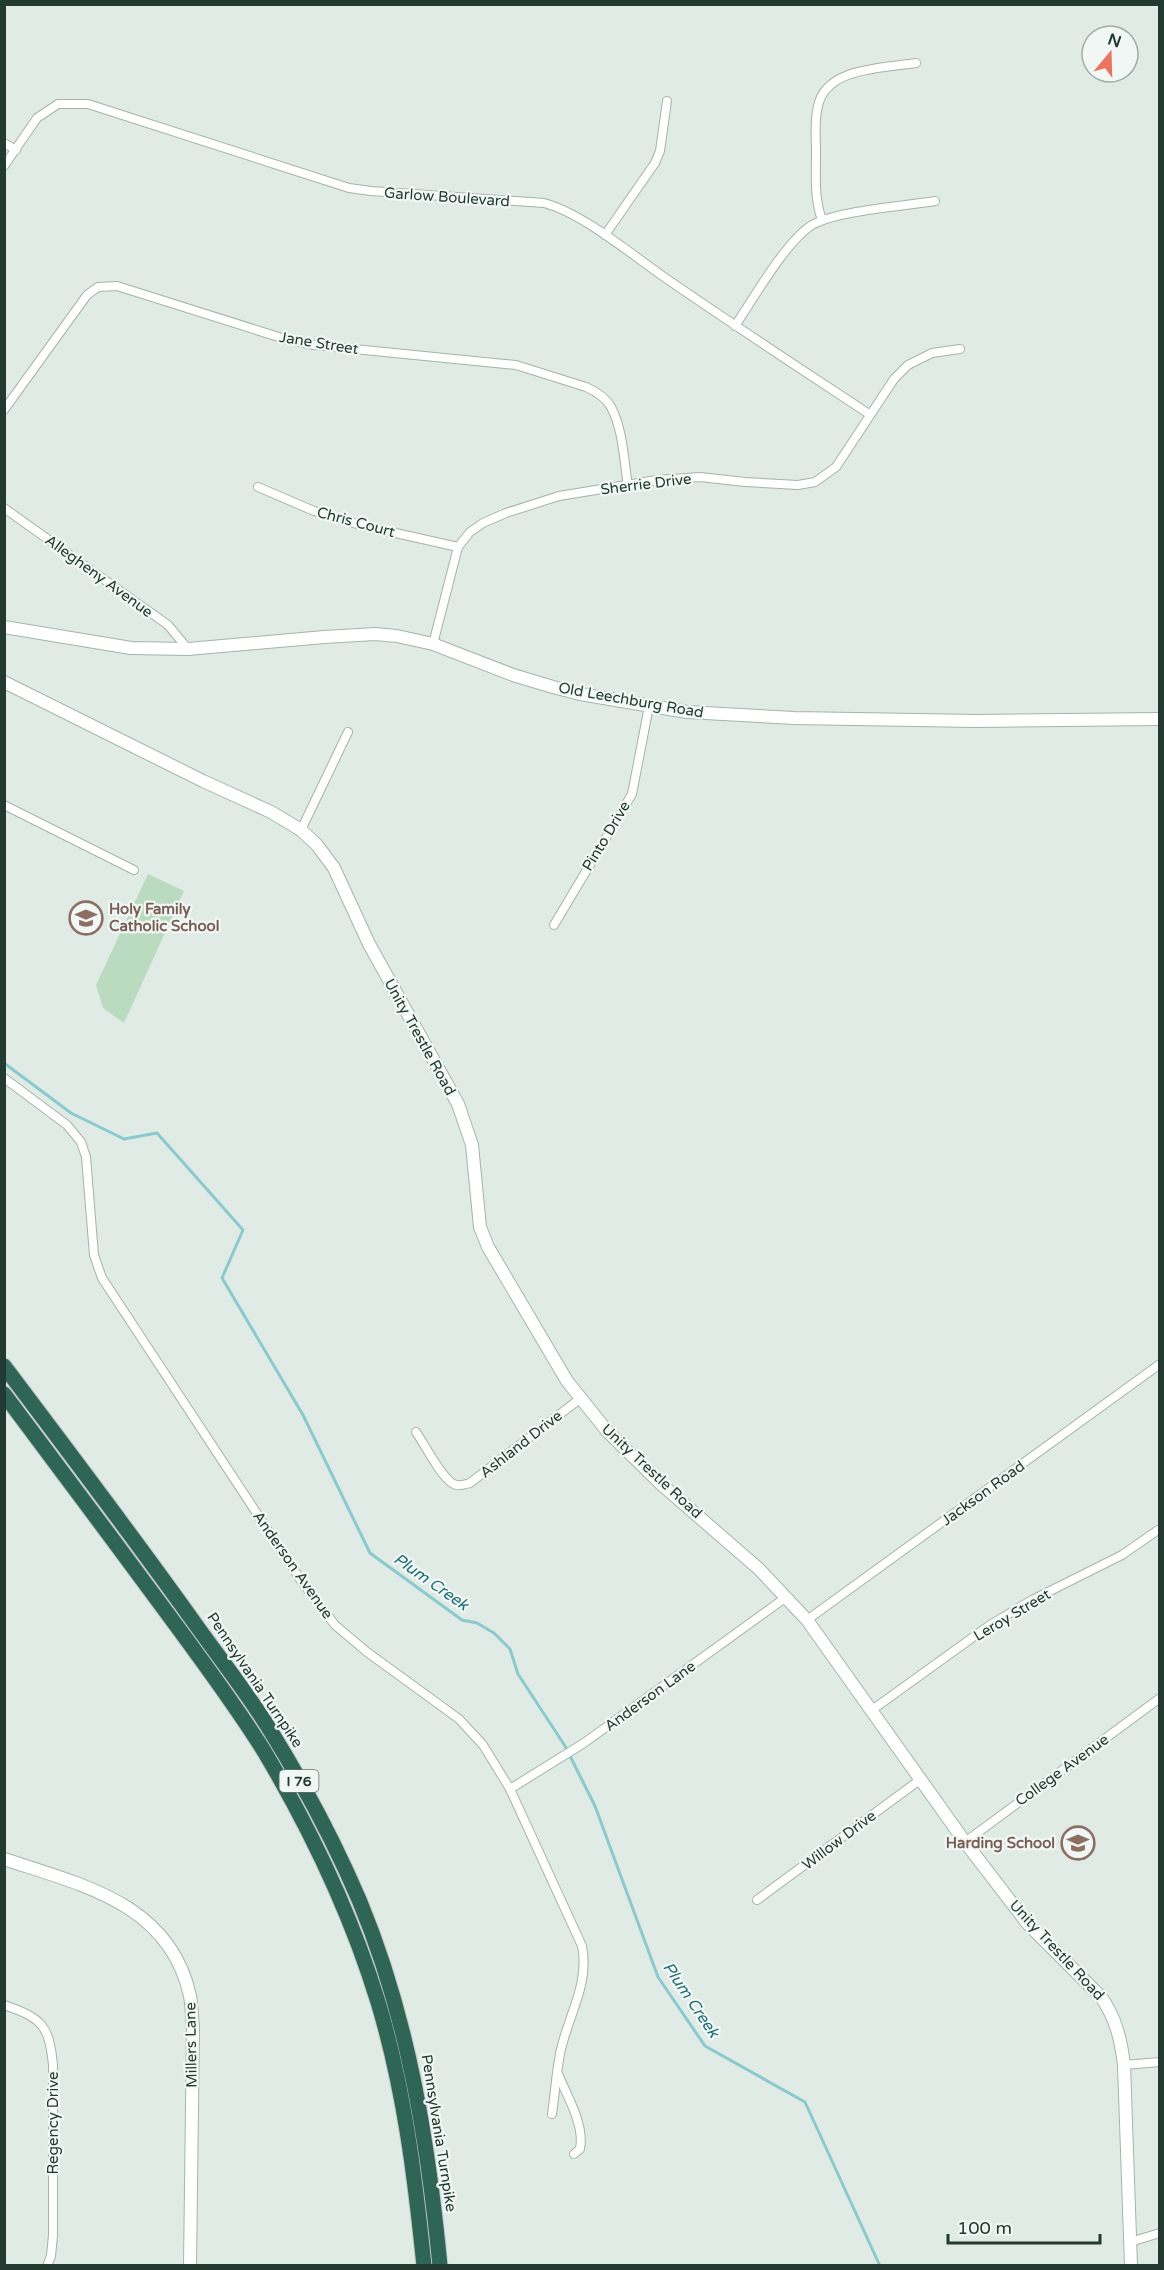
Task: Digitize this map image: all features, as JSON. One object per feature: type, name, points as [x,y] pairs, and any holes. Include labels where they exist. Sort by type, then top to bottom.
[{"type":"highway","name":"Pennsylvania Turnpike","points":[[4,1366],[166,1583],[269,1728],[330,1837],[360,1902],[384,1967],[401,2024],[414,2075],[423,2127],[440,2265]]},
{"type":"highway","name":"Pennsylvania Turnpike","points":[[4,1394],[247,1725],[282,1782],[329,1874],[361,1953],[378,2003],[394,2063],[406,2126],[424,2265]]},
{"type":"street","points":[[822,220],[816,204],[816,123],[818,105],[824,92],[829,85],[846,74],[916,63]]},
{"type":"street","points":[[605,235],[655,163],[660,151],[667,101]]},
{"type":"street","name":"Garlow Boulevard","points":[[4,166],[37,118],[58,104],[88,104],[349,188],[544,203],[556,206],[605,235],[735,326],[869,414]]},
{"type":"street","points":[[4,143],[16,150]]},
{"type":"street","points":[[735,326],[793,243],[810,226],[840,215],[934,201]]},
{"type":"street","name":"Jane Street","points":[[4,410],[87,295],[98,287],[117,286],[285,339],[314,345],[516,365],[586,387],[595,391],[610,405],[617,421],[628,486]]},
{"type":"street","name":"Sherrie Drive","points":[[458,547],[470,532],[483,523],[559,496],[657,480],[700,477],[798,485],[815,482],[836,467],[869,414],[894,379],[908,364],[932,353],[960,349]]},
{"type":"street","name":"Chris Court","points":[[258,487],[314,511],[360,525],[458,547]]},
{"type":"street","name":"Allegheny Avenue","points":[[4,508],[168,625],[188,649]]},
{"type":"street","points":[[433,644],[458,547]]},
{"type":"street","name":"Old Leechburg Road","points":[[4,627],[113,646],[188,649],[375,634],[397,636],[433,644],[513,675],[553,687],[649,706],[721,714],[794,718],[977,721],[1160,718]]},
{"type":"street","name":"Unity Trestle Road","points":[[4,682],[202,781],[271,812],[301,830],[317,845],[334,868],[369,944],[458,1104],[472,1145],[480,1227],[488,1247],[567,1382],[607,1431],[759,1569],[807,1620],[965,1842],[1028,1924],[1101,1997],[1111,2010],[1120,2036],[1124,2065],[1131,2265]]},
{"type":"street","name":"Pinto Drive","points":[[554,925],[632,794],[649,706]]},
{"type":"street","points":[[301,830],[348,732]]},
{"type":"street","points":[[4,805],[134,870]]},
{"type":"street","name":"Anderson Avenue","points":[[4,1078],[67,1125],[81,1142],[86,1156],[93,1255],[102,1278],[302,1581],[335,1625],[367,1652],[459,1719],[483,1745],[510,1789],[582,1946],[585,1961],[582,1986],[559,2056],[552,2114]]},
{"type":"street","name":"Jackson Road","points":[[807,1620],[1160,1364]]},
{"type":"street","name":"Ashland Drive","points":[[416,1431],[447,1479],[457,1485],[463,1485],[470,1483],[580,1398]]},
{"type":"street","name":"Leroy Street","points":[[872,1710],[990,1625],[1032,1600],[1122,1555],[1158,1530]]},
{"type":"street","name":"Anderson Lane","points":[[510,1789],[584,1743],[785,1598]]},
{"type":"street","name":"College Avenue","points":[[965,1842],[1160,1698]]},
{"type":"street","name":"Willow Drive","points":[[757,1900],[921,1779]]},
{"type":"street","name":"Millers Lane","points":[[4,1858],[112,1897],[132,1909],[164,1939],[182,1971],[190,1996],[194,2028],[190,2265]]},
{"type":"street","name":"Regency Drive","points":[[4,2006],[25,2013],[36,2020],[50,2039],[53,2065],[53,2235],[51,2256],[47,2265]]},
{"type":"street","points":[[1124,2065],[1160,2062]]},
{"type":"street","points":[[558,2074],[580,2128],[582,2140],[580,2149],[574,2154]]},
{"type":"street","points":[[1130,2242],[1160,2233]]},
{"type":"green space","points":[[148,874],[184,891],[124,1023],[103,1008],[96,985]]},
{"type":"waterway","name":"Plum Creek","points":[[4,1063],[71,1113],[124,1139],[157,1133],[243,1230],[222,1278],[303,1415],[370,1553],[462,1620],[477,1623],[494,1633],[510,1649],[518,1674],[565,1746],[595,1806],[658,1977],[705,2046],[805,2102],[880,2266]]},
{"type":"place","name":"Holy Family Catholic School","points":[[86,918]]},
{"type":"place","name":"Harding School","points":[[1078,1843]]}]
